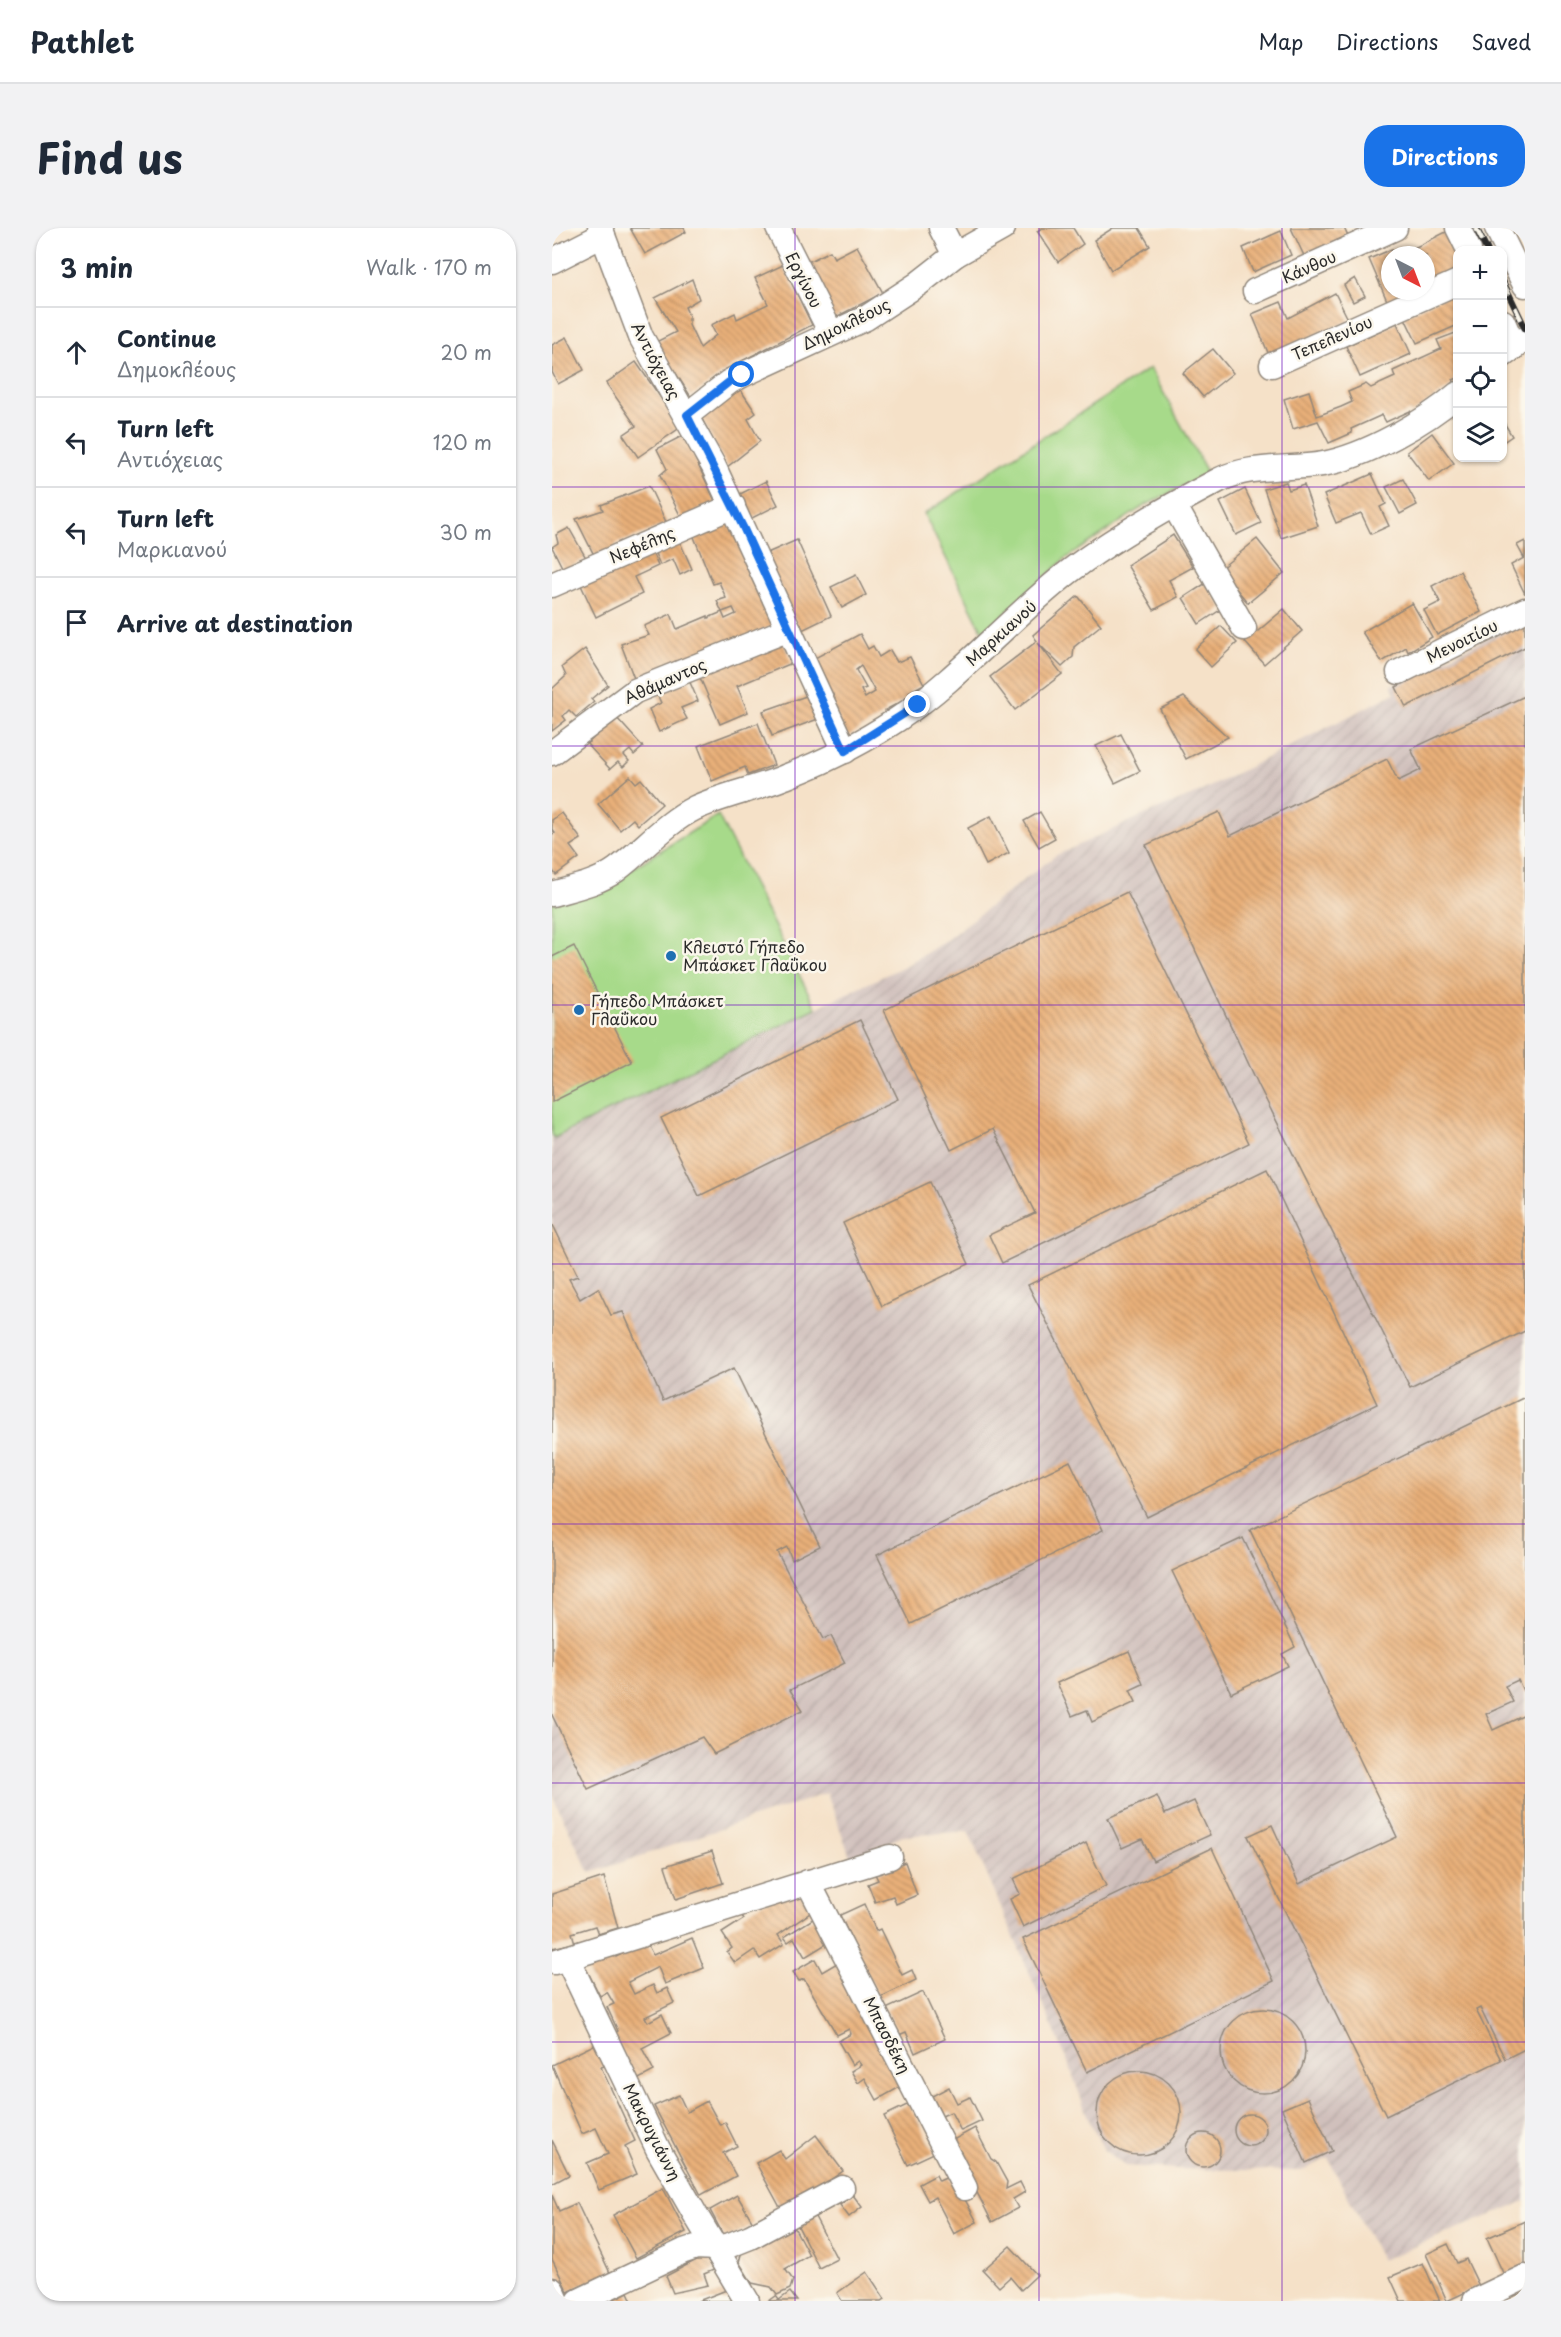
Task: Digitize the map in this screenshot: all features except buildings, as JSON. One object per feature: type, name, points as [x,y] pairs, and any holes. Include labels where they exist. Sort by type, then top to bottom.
[{"type":"street","name":"Εργίνου","points":[[778,228],[831,333]]},
{"type":"street","points":[[941,228],[955,255]]},
{"type":"street","name":"Δημοκλέους","points":[[687,415],[729,382],[878,311],[955,255],[1003,228]]},
{"type":"street","name":"Κάνθου","points":[[1255,291],[1395,228]]},
{"type":"street","points":[[1458,228],[1467,246]]},
{"type":"street","points":[[1497,228],[1525,285]]},
{"type":"street","points":[[552,261],[601,231]]},
{"type":"street","name":"Αντιόχειας","points":[[601,231],[644,344],[687,415],[733,506],[845,751]]},
{"type":"street","name":"Τεπελενίου","points":[[1272,365],[1453,284]]},
{"type":"street","points":[[1507,331],[1514,347]]},
{"type":"street","name":"Μαρκιανού","points":[[552,893],[596,881],[614,871],[659,833],[695,808],[784,777],[845,751],[918,705],[1070,572],[1174,506],[1224,478],[1240,472],[1323,464],[1359,452],[1430,416],[1453,398]]},
{"type":"street","name":"Νεφέλης","points":[[552,585],[733,506]]},
{"type":"street","points":[[1174,506],[1244,628]]},
{"type":"street","name":"Μενοιτίου","points":[[1399,672],[1525,610]]},
{"type":"street","name":"Αθάμαντος","points":[[552,753],[635,691],[789,629]]},
{"type":"street","points":[[560,1960],[890,1857]]},
{"type":"street","name":"Μπασδέκη","points":[[808,1882],[965,2188]]},
{"type":"street","name":"Μακρυγιάννη","points":[[560,1960],[658,2149],[747,2301]]},
{"type":"street","points":[[579,2301],[684,2251],[696,2247],[715,2248],[730,2245],[750,2237],[842,2188]]},
{"type":"street","points":[[1475,2301],[1525,2277]]},
{"type":"street","points":[[552,2290],[557,2301]]},
{"type":"shaded area","points":[[1525,620],[1525,2201],[1381,2260],[1328,2158],[1301,2171],[1178,2169],[1125,2166],[1104,2150],[1088,2118],[1070,2067],[968,1831],[903,1836],[851,1859],[827,1793],[590,1873],[552,1795],[552,1134],[554,1137],[909,964],[945,941],[1055,856],[1198,793],[1395,693],[1391,685]]},
{"type":"green space","points":[[1150,368],[1208,474],[1144,506],[1065,559],[984,634],[924,514]]},
{"type":"green space","name":"Κλειστό Γήπεδο Μπάσκετ Γλαΰκου","points":[[718,815],[816,1008],[554,1138],[552,1134],[552,904],[615,879]]},
{"type":"railway","points":[[1476,228],[1485,246]]},
{"type":"railway","points":[[1507,290],[1525,328]]},
{"type":"place","name":"Κλειστό Γήπεδο Μπάσκετ Γλαΰκου","points":[[671,956]]},
{"type":"place","name":"Γήπεδο Μπάσκετ Γλαΰκου","points":[[579,1010]]},
{"type":"route","points":[[742,375],[729,382],[687,415],[743,527],[845,751],[918,705]]}]
